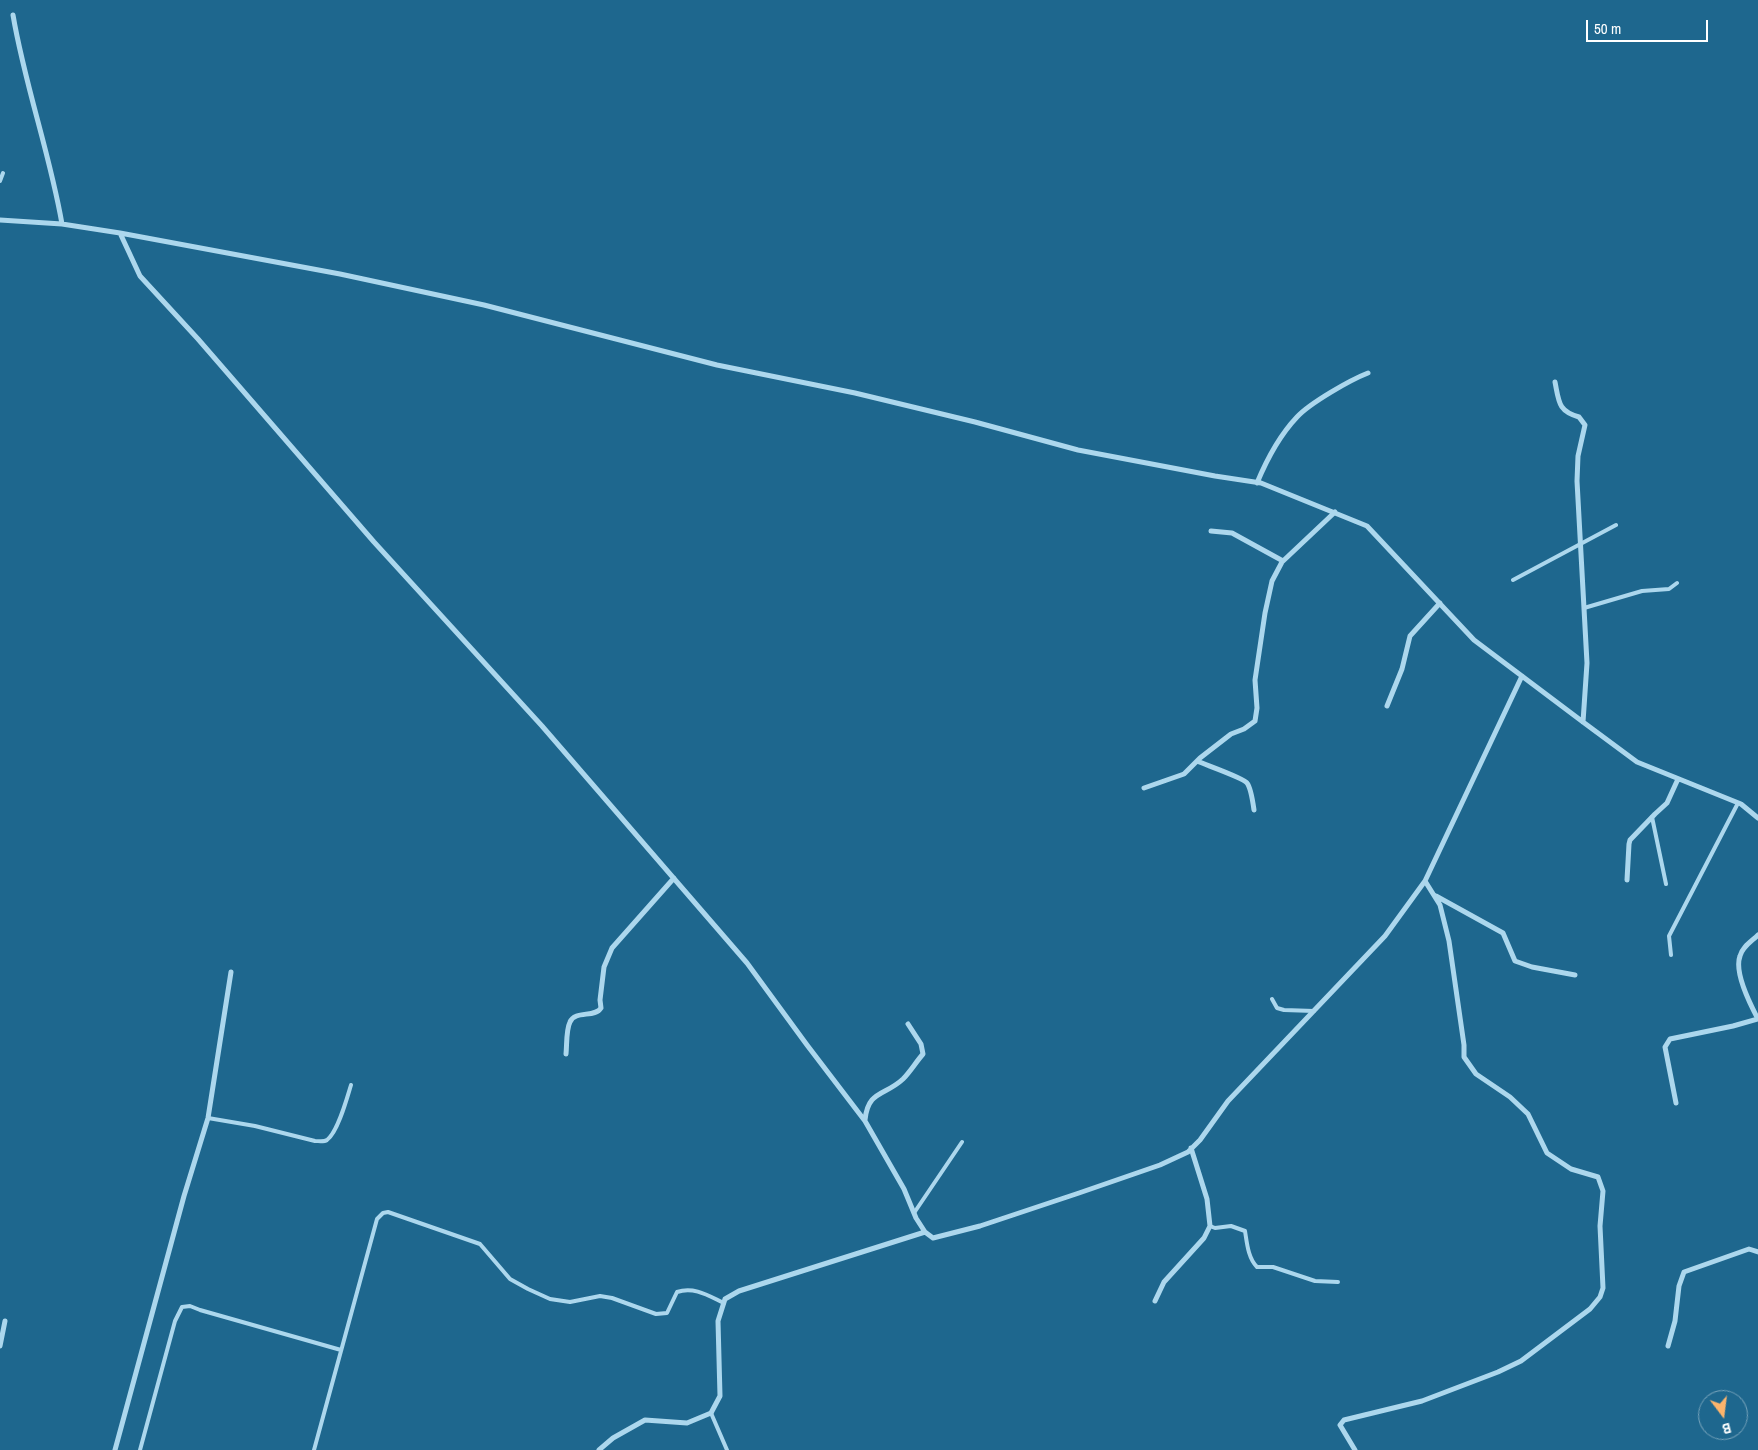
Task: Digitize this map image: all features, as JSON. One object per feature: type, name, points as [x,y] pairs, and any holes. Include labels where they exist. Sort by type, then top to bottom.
[{"type":"street","points":[[13,15],[19,51],[57,192],[62,224]]},
{"type":"street","points":[[0,220],[62,224],[120,233],[340,274],[484,304],[717,365],[855,393],[975,422],[1078,450],[1257,482],[1367,526],[1474,640],[1583,722],[1637,762],[1738,803],[1758,818]]},
{"type":"street","points":[[120,233],[140,276],[198,338],[374,542],[542,726],[747,963],[865,1121],[904,1189],[925,1232],[933,1238],[980,1226],[1160,1165],[1188,1152],[1200,1140],[1228,1101],[1385,936],[1424,882],[1522,676]]},
{"type":"street","points":[[1257,482],[1278,441],[1298,416],[1356,378],[1368,373]]},
{"type":"street","points":[[1555,382],[1560,406],[1568,414],[1579,417],[1585,425],[1578,456],[1577,481],[1587,663],[1583,722]]},
{"type":"street","points":[[1144,788],[1184,774],[1231,734],[1255,722],[1257,708],[1255,680],[1272,580],[1283,561],[1335,512]]},
{"type":"street","points":[[1211,532],[1232,533],[1283,561]]},
{"type":"street","points":[[1387,706],[1402,669],[1410,636],[1440,603]]},
{"type":"street","points":[[1197,761],[1222,772],[1237,776],[1247,783],[1254,810]]},
{"type":"street","points":[[1627,880],[1628,844],[1630,840],[1668,803],[1678,779]]},
{"type":"street","points":[[566,1054],[570,1022],[574,1017],[596,1012],[601,1008],[600,1000],[604,967],[612,948],[674,878]]},
{"type":"street","points":[[1355,1450],[1340,1425],[1344,1420],[1422,1401],[1498,1372],[1520,1361],[1590,1308],[1600,1298],[1603,1288],[1600,1226],[1603,1191],[1598,1177],[1571,1169],[1546,1153],[1528,1114],[1510,1097],[1476,1074],[1464,1057],[1464,1045],[1449,941],[1440,904],[1424,882]]},
{"type":"street","points":[[1434,895],[1503,933],[1515,961],[1532,967],[1575,975]]},
{"type":"street","points":[[1676,1103],[1665,1047],[1670,1039],[1758,1019],[1739,975],[1739,956],[1743,949],[1758,935]]},
{"type":"street","points":[[115,1450],[184,1196],[208,1118],[230,972]]},
{"type":"street","points":[[865,1121],[866,1107],[875,1096],[902,1080],[923,1054],[921,1044],[908,1024]]},
{"type":"street","points":[[1155,1300],[1164,1282],[1204,1238],[1210,1226],[1207,1199],[1191,1148]]},
{"type":"street","points":[[599,1450],[613,1438],[645,1420],[687,1423],[711,1413],[720,1396],[718,1321],[725,1300],[739,1291],[925,1232]]},
{"type":"street","points":[[1668,1346],[1675,1322],[1679,1286],[1684,1272],[1749,1249],[1758,1252]]},
{"type":"street","points":[[0,1346],[6,1321]]},
{"type":"lane","points":[[0,180],[3,173]]},
{"type":"lane","points":[[1513,580],[1616,525]]},
{"type":"lane","points":[[1584,608],[1642,591],[1669,589],[1676,583]]},
{"type":"lane","points":[[1671,955],[1669,936],[1738,803]]},
{"type":"lane","points":[[1652,817],[1666,884]]},
{"type":"lane","points":[[1272,999],[1277,1008],[1284,1010],[1314,1011]]},
{"type":"lane","points":[[208,1118],[255,1126],[315,1142],[324,1141],[329,1139],[335,1131],[351,1085]]},
{"type":"lane","points":[[914,1212],[962,1142]]},
{"type":"lane","points":[[314,1450],[376,1219],[383,1213],[388,1212],[480,1244],[510,1279],[528,1290],[550,1299],[570,1302],[600,1296],[612,1298],[663,1315],[666,1313],[677,1292],[685,1289],[697,1291],[724,1303]]},
{"type":"lane","points":[[1210,1226],[1215,1228],[1231,1226],[1246,1231],[1248,1250],[1252,1263],[1257,1267],[1273,1267],[1315,1280],[1338,1282]]},
{"type":"lane","points":[[140,1450],[175,1321],[182,1307],[190,1306],[341,1350]]},
{"type":"lane","points":[[711,1413],[727,1450]]}]
